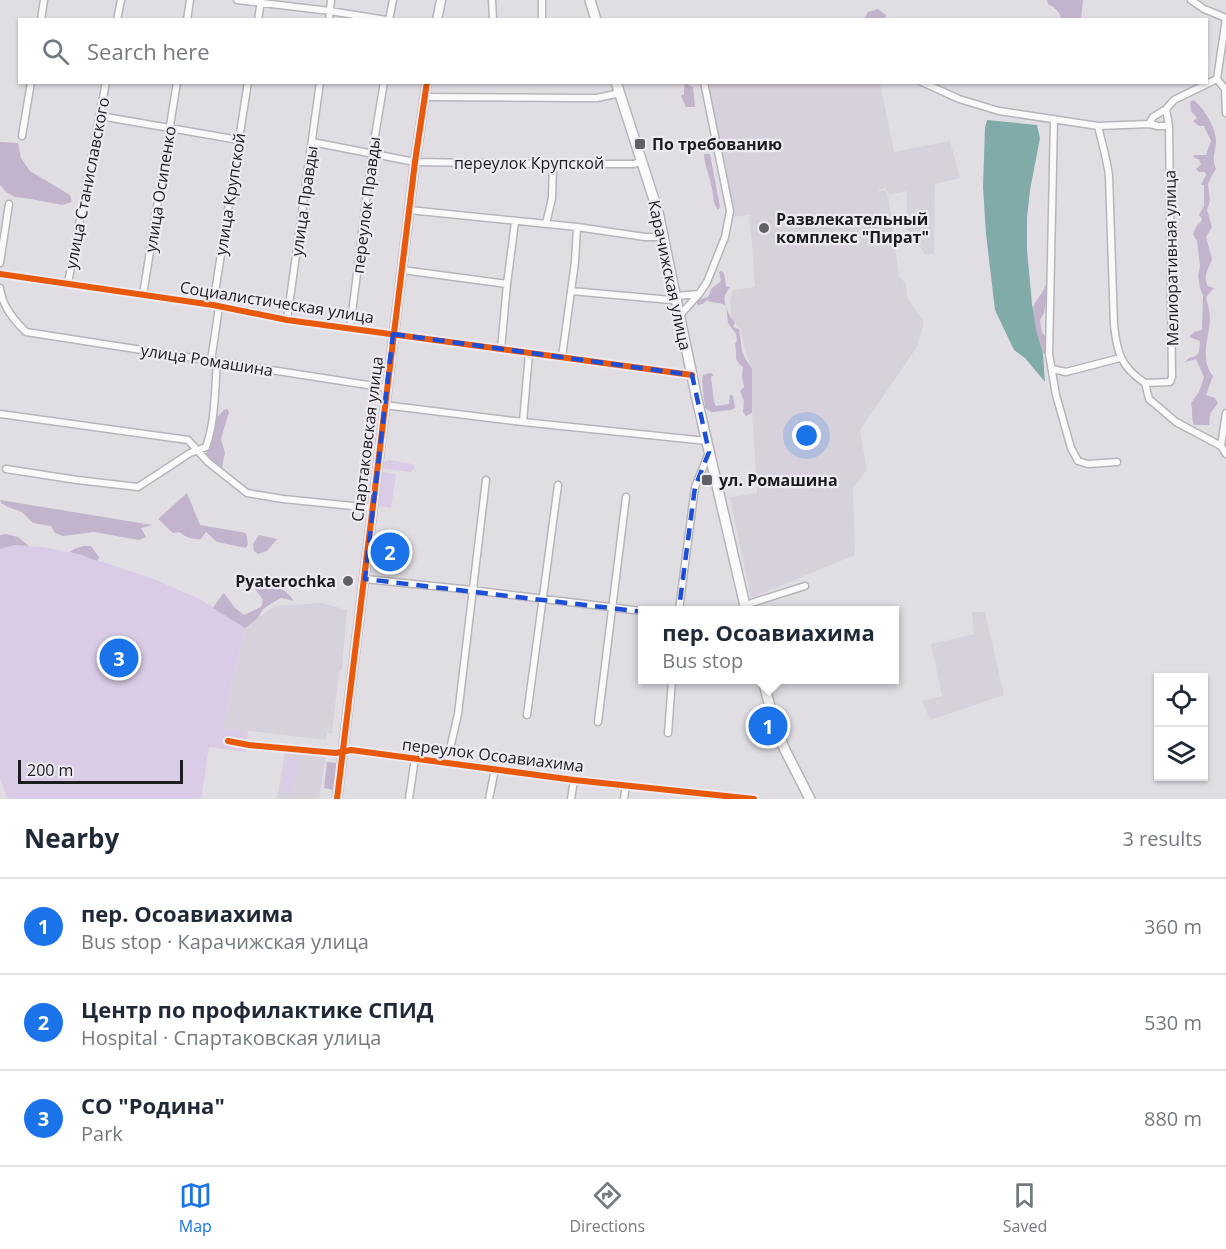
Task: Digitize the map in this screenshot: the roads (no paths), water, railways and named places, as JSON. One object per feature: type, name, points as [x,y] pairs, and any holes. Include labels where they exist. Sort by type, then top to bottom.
[{"type":"main road","points":[[590,0],[595,18]]},
{"type":"main road","name":"Карачижская улица","points":[[617,84],[658,212],[709,452],[746,606]]},
{"type":"main road","points":[[764,684],[778,734],[810,799]]},
{"type":"street","points":[[41,18],[44,0]]},
{"type":"street","points":[[117,18],[121,0]]},
{"type":"street","points":[[187,18],[190,0]]},
{"type":"street","points":[[237,0],[374,18]]},
{"type":"street","points":[[329,18],[331,0]]},
{"type":"street","points":[[388,18],[393,0]]},
{"type":"street","points":[[437,18],[441,0]]},
{"type":"street","points":[[492,0],[493,18]]},
{"type":"street","points":[[542,0],[542,18]]},
{"type":"street","points":[[1191,0],[1204,9],[1226,18],[1217,79],[1225,89],[1226,113]]},
{"type":"street","points":[[258,18],[261,2]]},
{"type":"street","points":[[1208,83],[1217,79]]},
{"type":"street","points":[[22,136],[31,84]]},
{"type":"street","name":"улица Станиславского","points":[[68,283],[106,84]]},
{"type":"street","name":"улица Осипенко","points":[[143,295],[177,84]]},
{"type":"street","name":"улица Крупской","points":[[199,451],[206,447],[209,440],[214,403],[216,306],[248,84]]},
{"type":"street","name":"улица Правды","points":[[287,320],[320,84]]},
{"type":"street","name":"переулок Правды","points":[[350,329],[372,154],[384,84]]},
{"type":"street","name":"Спартаковская улица","points":[[338,799],[384,405],[427,84]]},
{"type":"street","points":[[680,315],[707,282],[725,237],[730,211],[704,84]]},
{"type":"street","points":[[926,84],[959,99],[999,111],[1098,126],[1149,124],[1169,126]]},
{"type":"street","points":[[1149,124],[1153,117],[1166,109],[1174,100],[1207,84]]},
{"type":"street","points":[[425,97],[597,98],[620,93]]},
{"type":"street","name":"Мелиоративная улица","points":[[1145,382],[1170,382],[1172,377],[1169,126],[1166,109]]},
{"type":"street","points":[[100,116],[239,140]]},
{"type":"street","points":[[1054,119],[1049,354],[1056,395],[1071,448],[1078,461],[1088,464],[1117,462]]},
{"type":"street","points":[[1098,126],[1106,153],[1109,176],[1114,325],[1120,358],[1135,376],[1145,382],[1149,399],[1161,410],[1176,422],[1221,446],[1226,454]]},
{"type":"street","name":"переулок Крупской","points":[[312,142],[415,162],[554,165],[634,164],[642,161]]},
{"type":"street","points":[[546,224],[552,198],[554,165]]},
{"type":"street","points":[[0,263],[9,204]]},
{"type":"street","points":[[409,210],[577,227],[645,237],[663,236]]},
{"type":"street","points":[[501,349],[515,222]]},
{"type":"street","points":[[562,357],[575,262],[577,227]]},
{"type":"street","points":[[402,270],[507,284]]},
{"type":"street","name":"Социалистическая улица","points":[[0,273],[216,306],[287,320],[692,375]]},
{"type":"street","name":"улица Ромашина","points":[[0,288],[6,308],[26,332],[387,388]]},
{"type":"street","points":[[571,291],[671,300],[676,297],[699,294]]},
{"type":"street","points":[[523,422],[529,353]]},
{"type":"street","points":[[1052,369],[1066,372],[1120,358]]},
{"type":"street","points":[[384,405],[707,441]]},
{"type":"street","points":[[1221,446],[1226,413]]},
{"type":"street","points":[[0,414],[188,440],[208,462],[247,493],[373,508]]},
{"type":"street","points":[[6,469],[138,487],[190,453],[199,451]]},
{"type":"street","points":[[680,606],[695,488],[709,452]]},
{"type":"street","points":[[447,762],[458,714],[486,480]]},
{"type":"street","points":[[527,715],[558,485]]},
{"type":"street","points":[[598,722],[626,497]]},
{"type":"street","points":[[365,579],[638,611]]},
{"type":"street","points":[[751,606],[805,586]]},
{"type":"street","points":[[668,733],[672,684]]},
{"type":"street","name":"переулок Осоавиахима","points":[[228,741],[336,753],[351,750],[574,780],[754,799]]},
{"type":"street","points":[[410,799],[415,758]]},
{"type":"street","points":[[489,799],[495,769]]},
{"type":"street","points":[[571,799],[574,780]]},
{"type":"street","points":[[624,799],[626,785]]},
{"type":"place","name":"По требованию","points":[[640,144]]},
{"type":"place","name":"Развлекательный комплекс \"Пират\"","points":[[764,228]]},
{"type":"place","name":"ул. Ромашина","points":[[707,480]]},
{"type":"place","name":"Центр по профилактике СПИД","points":[[390,552]]},
{"type":"place","name":"Pyaterochka","points":[[348,581]]},
{"type":"place","name":"СО \"Родина\"","points":[[119,658]]},
{"type":"place","name":"пер. Осоавиахима","points":[[768,726]]}]
